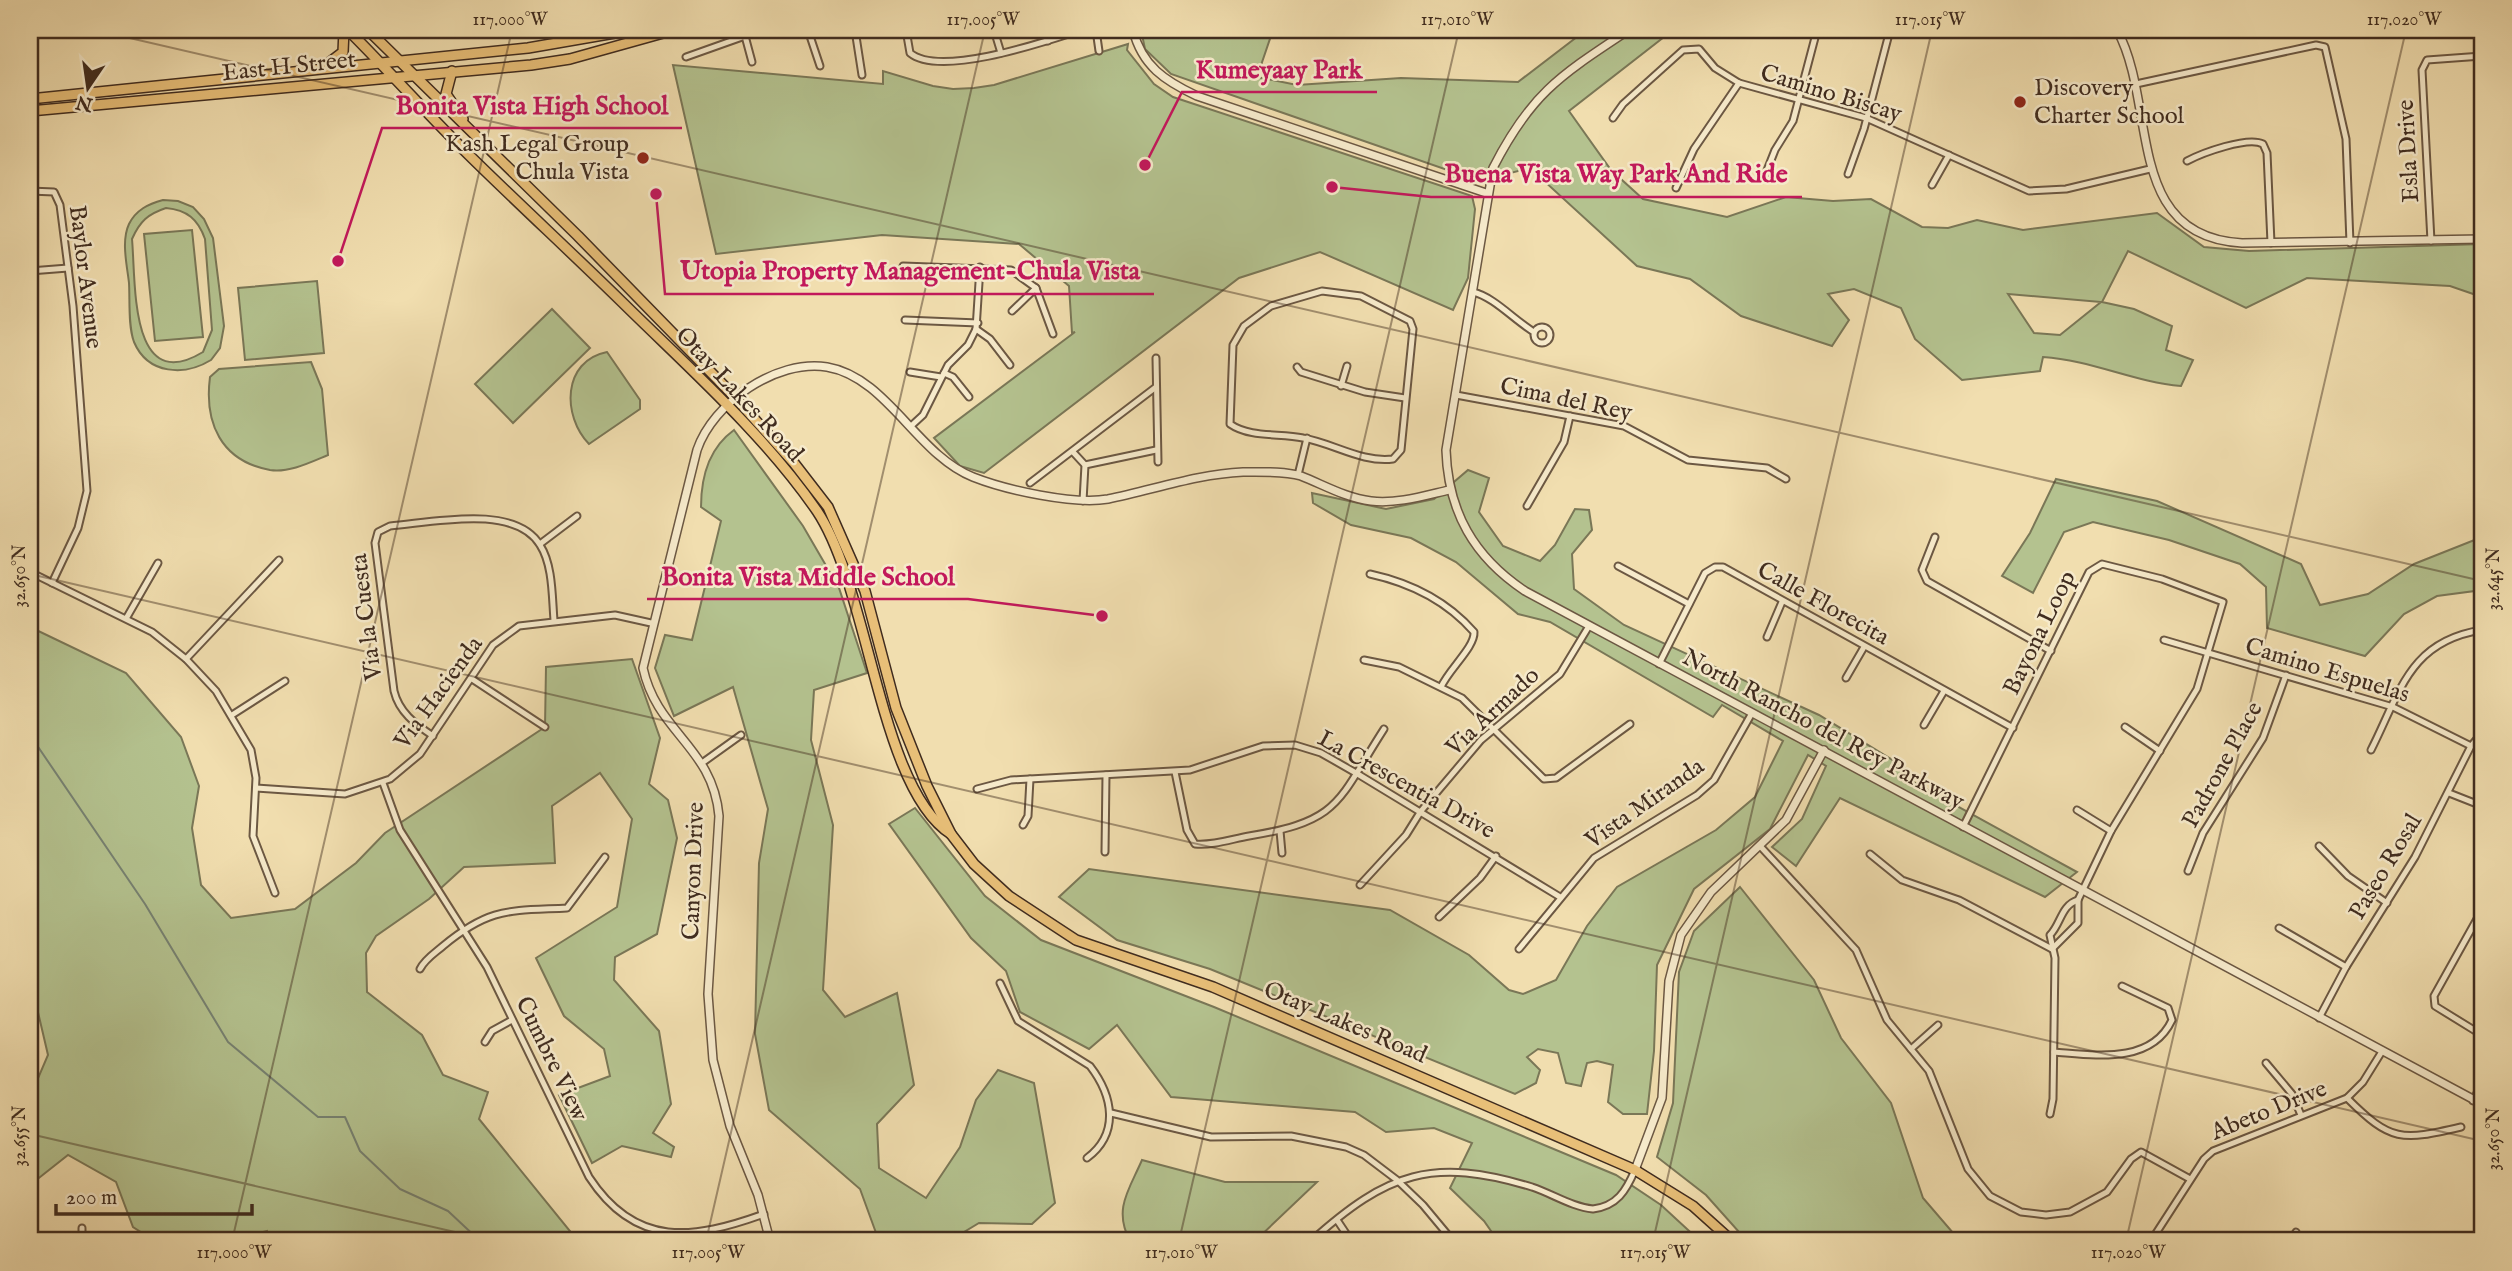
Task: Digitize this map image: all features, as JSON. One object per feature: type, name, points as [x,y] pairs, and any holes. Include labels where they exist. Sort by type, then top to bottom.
[{"type":"main road","name":"Otay Lakes Road","points":[[346,30],[727,406],[784,469],[818,513],[853,594],[899,751],[934,824],[951,834]]},
{"type":"main road","points":[[321,67],[343,52],[346,30]]},
{"type":"main road","name":"Otay Lakes Road","points":[[368,30],[736,399],[794,463],[828,507],[865,591],[909,744],[951,834],[974,864],[1009,896],[1076,940],[1213,987],[1635,1170],[1693,1206],[1732,1241]]},
{"type":"main road","name":"East H Street","points":[[30,99],[280,75],[321,67],[528,48],[632,30]]},
{"type":"main road","name":"East H Street","points":[[30,111],[570,59],[674,30]]},
{"type":"main road","points":[[452,71],[446,94],[467,127]]},
{"type":"main road","points":[[144,87],[145,102]]},
{"type":"street","points":[[686,57],[762,30]]},
{"type":"street","points":[[808,30],[820,66]]},
{"type":"street","points":[[855,30],[862,75]]},
{"type":"street","points":[[906,30],[910,53],[914,57],[942,61],[982,59],[1082,30]]},
{"type":"street","points":[[994,30],[1000,53]]},
{"type":"street","points":[[1045,30],[1048,41]]},
{"type":"street","points":[[1096,30],[1098,51]]},
{"type":"street","points":[[1133,30],[1144,58],[1164,80],[1198,96],[1486,193]]},
{"type":"street","name":"North Rancho del Rey Parkway","points":[[1629,30],[1569,69],[1532,103],[1513,129],[1493,168],[1486,193],[1473,292],[1446,450],[1449,490],[1464,530],[1491,564],[1525,591],[1589,626],[1824,750],[2381,1053],[2482,1104]]},
{"type":"street","points":[[1764,178],[1775,150],[1793,121],[1816,32],[1801,30]]},
{"type":"street","points":[[1848,174],[1890,30]]},
{"type":"street","points":[[2118,30],[2129,54],[2136,84],[2150,169],[2166,205],[2190,228],[2223,242],[2350,243],[2482,239]]},
{"type":"street","points":[[744,36],[752,62]]},
{"type":"street","points":[[2136,84],[2316,44],[2325,47],[2346,139],[2350,243]]},
{"type":"street","name":"Camino Biscay","points":[[1613,118],[1623,104],[1688,47],[1699,50],[1715,68],[1739,83],[1866,118],[2029,191],[2066,189],[2150,169]]},
{"type":"street","name":"Esla Drive","points":[[2431,241],[2422,71],[2427,60],[2482,56]]},
{"type":"street","points":[[1676,188],[1694,149],[1739,83]]},
{"type":"street","points":[[2187,161],[2202,153],[2250,141],[2263,144],[2267,153],[2271,243]]},
{"type":"street","points":[[1932,185],[1949,155]]},
{"type":"street","name":"Baylor Avenue","points":[[30,191],[47,189],[57,196],[68,268],[88,491],[78,528],[52,583]]},
{"type":"street","points":[[903,266],[1011,270],[1025,277],[1036,288],[1053,334]]},
{"type":"street","points":[[910,427],[923,415],[942,375],[968,345],[977,326],[980,267]]},
{"type":"street","points":[[30,271],[68,268]]},
{"type":"street","points":[[1012,311],[1036,288]]},
{"type":"street","points":[[1344,292],[1361,296],[1410,321],[1413,329],[1401,450],[1393,459],[1349,453],[1307,438],[1241,432],[1230,424],[1233,345],[1244,326],[1271,306],[1302,294],[1344,292]]},
{"type":"street","points":[[1473,292],[1493,300],[1507,315],[1534,332]]},
{"type":"street","points":[[905,320],[977,326],[1010,365]]},
{"type":"street","points":[[1156,358],[1158,462]]},
{"type":"street","points":[[1341,386],[1347,366]]},
{"type":"street","name":"Canyon Drive","points":[[770,1241],[765,1214],[730,1126],[713,1060],[708,991],[719,816],[717,794],[702,762],[664,718],[647,689],[643,660],[697,450],[712,423],[727,406],[778,373],[827,367],[849,374],[870,388],[944,461],[976,478],[1055,498],[1083,501],[1106,499],[1203,477],[1242,472],[1298,475],[1369,501],[1403,500],[1449,490]]},
{"type":"street","points":[[1297,368],[1301,372],[1341,386],[1405,398]]},
{"type":"street","points":[[910,372],[953,377],[969,397]]},
{"type":"street","points":[[1030,483],[1156,387]]},
{"type":"street","name":"Cima del Rey","points":[[1456,395],[1624,426],[1688,460],[1767,468],[1786,479]]},
{"type":"street","points":[[1527,506],[1564,442],[1570,416]]},
{"type":"street","points":[[1298,475],[1307,438]]},
{"type":"street","points":[[1085,466],[1156,450]]},
{"type":"street","points":[[1073,452],[1085,466],[1083,501]]},
{"type":"street","points":[[554,620],[550,579],[540,544],[577,516]]},
{"type":"street","name":"Via la Cuesta","points":[[433,736],[406,715],[397,704],[375,543],[379,532],[390,526],[499,519],[528,533],[540,544]]},
{"type":"street","points":[[1935,537],[1922,570],[1927,581],[2051,650]]},
{"type":"street","points":[[186,659],[279,560]]},
{"type":"street","points":[[127,617],[158,562]]},
{"type":"street","name":"Bayona Loop","points":[[1963,827],[2089,572],[2102,564],[2217,597],[2224,606],[2191,701],[2111,831],[2078,900]]},
{"type":"street","points":[[1618,566],[1689,604]]},
{"type":"street","name":"Calle Florecita","points":[[1659,664],[1705,573],[1719,567],[2013,729]]},
{"type":"street","points":[[30,572],[127,617],[186,659],[211,686],[251,750],[256,788],[253,836],[275,893]]},
{"type":"street","points":[[1370,574],[1404,582],[1428,593],[1474,632],[1470,649],[1450,668],[1441,687]]},
{"type":"street","points":[[1767,637],[1782,602]]},
{"type":"street","name":"Via Hacienda","points":[[256,788],[332,794],[383,783],[409,765],[433,736],[493,645],[504,634],[532,622],[615,615],[652,623]]},
{"type":"street","name":"Via Armado","points":[[1360,885],[1406,835],[1421,811],[1481,740],[1560,674],[1589,626]]},
{"type":"street","points":[[2371,750],[2405,677],[2424,654],[2452,636],[2482,630]]},
{"type":"street","name":"Camino Espuelas","points":[[2164,640],[2393,707],[2470,746]]},
{"type":"street","points":[[1846,678],[1864,647]]},
{"type":"street","points":[[1364,660],[1399,667],[1441,687],[1471,706],[1539,776],[1550,780],[1630,724]]},
{"type":"street","name":"Padrone Place","points":[[2188,872],[2203,833],[2263,738],[2286,676]]},
{"type":"street","points":[[472,679],[545,727]]},
{"type":"street","points":[[232,716],[285,681]]},
{"type":"street","points":[[1924,725],[1944,691]]},
{"type":"street","name":"Vista Miranda","points":[[1519,948],[1594,858],[1714,780],[1752,713]]},
{"type":"street","points":[[2125,727],[2160,751]]},
{"type":"street","points":[[1175,772],[1187,830],[1195,844],[1280,831],[1308,823],[1328,811],[1344,794],[1384,729]]},
{"type":"street","name":"Paseo Rosal","points":[[2319,1018],[2346,967],[2387,903],[2449,793],[2470,746],[2482,733]]},
{"type":"street","points":[[702,762],[741,735]]},
{"type":"street","name":"La Crescentia Drive","points":[[976,789],[1006,781],[1190,770],[1263,746],[1282,744],[1313,749],[1421,811],[1560,897]]},
{"type":"street","points":[[1311,1241],[1397,1180],[1441,1171],[1476,1174],[1534,1188],[1593,1209],[1607,1206],[1620,1198],[1635,1170],[1663,1091],[1669,981],[1676,948],[1701,903],[1792,811],[1824,750]]},
{"type":"street","points":[[1105,775],[1105,852]]},
{"type":"street","points":[[1023,825],[1028,816],[1030,779]]},
{"type":"street","name":"Cumbre View","points":[[383,783],[400,830],[487,967],[589,1177],[620,1211],[651,1228],[681,1234],[712,1232],[765,1214]]},
{"type":"street","points":[[2449,793],[2482,806]]},
{"type":"street","points":[[2077,810],[2111,831]]},
{"type":"street","points":[[1280,831],[1282,853]]},
{"type":"street","points":[[1760,846],[1856,950],[1886,1020],[1934,1080],[1968,1169],[1982,1189],[2011,1208],[2046,1215],[2082,1208],[2107,1192],[2131,1159],[2141,1152],[2190,1179]]},
{"type":"street","points":[[2319,846],[2348,876],[2387,903]]},
{"type":"street","points":[[1870,854],[1902,880],[1959,901],[2052,949]]},
{"type":"street","points":[[1439,918],[1480,878],[1496,856]]},
{"type":"street","points":[[420,969],[424,962],[464,929],[486,915],[503,911],[567,908],[605,858]]},
{"type":"street","points":[[2052,949],[2078,923],[2078,900]]},
{"type":"street","points":[[2050,1114],[2053,1099],[2055,958],[2050,935],[2058,927],[2065,909],[2078,900]]},
{"type":"street","points":[[2482,910],[2434,996],[2435,1006],[2441,1011],[2482,1035]]},
{"type":"street","points":[[2058,927],[2068,933]]},
{"type":"street","points":[[2279,928],[2346,967]]},
{"type":"street","points":[[1000,983],[1018,1021],[1090,1066],[1098,1077],[1111,1113],[1107,1135],[1099,1149],[1087,1158]]},
{"type":"street","points":[[2054,1052],[2131,1053],[2146,1047],[2162,1034],[2172,1020],[2168,1008],[2122,986]]},
{"type":"street","points":[[485,1042],[492,1031],[512,1020]]},
{"type":"street","points":[[1911,1049],[1938,1025]]},
{"type":"street","name":"Abeto Drive","points":[[2151,1241],[2190,1179],[2213,1150],[2347,1097],[2363,1082],[2381,1053]]},
{"type":"street","points":[[2266,1063],[2292,1094],[2301,1115]]},
{"type":"street","points":[[2473,1101],[2482,1083]]},
{"type":"street","points":[[2347,1097],[2372,1123],[2397,1136],[2419,1137],[2461,1127]]},
{"type":"street","points":[[1111,1113],[1211,1138],[1291,1136],[1329,1142],[1364,1156],[1397,1180],[1423,1205],[1453,1241]]},
{"type":"street","points":[[1337,1220],[1351,1241]]},
{"type":"street","points":[[82,1228],[82,1241]]},
{"type":"street","points":[[2292,1241],[2296,1233]]},
{"type":"green space","points":[[1141,30],[1273,30],[1257,77],[1297,85],[1401,78],[1518,82],[1586,30],[1673,30],[1569,111],[1611,170],[1643,199],[1727,217],[1786,197],[1833,201],[1871,199],[1922,227],[1948,228],[1977,220],[2023,230],[2157,213],[2204,247],[2249,251],[2482,244],[2482,297],[2450,286],[2307,278],[2246,308],[2128,251],[2102,302],[2134,309],[2172,326],[2166,350],[2193,360],[2181,386],[2078,362],[2043,357],[2040,371],[1962,380],[1915,339],[1901,308],[1854,289],[1828,294],[1849,320],[1832,346],[1741,316],[1690,279],[1637,266],[1530,168],[1479,181],[1171,74],[1145,49]],"holes":[[[2008,294],[2101,302],[2060,335],[2034,333]]]},
{"type":"green space","points":[[1128,44],[1127,50],[1154,84],[1173,97],[1472,196],[1475,209],[1468,278],[1453,310],[1320,252],[1239,278],[984,473],[960,466],[934,438],[1075,332],[1072,333],[1069,286],[1019,244],[882,235],[716,254],[673,65],[883,84],[883,71],[953,89],[994,85]]},
{"type":"green space","points":[[163,200],[178,201],[193,207],[204,219],[213,238],[224,326],[220,348],[211,360],[190,369],[168,369],[148,361],[140,353],[132,336],[125,238],[129,224],[139,211]],"holes":[[[166,208],[191,217],[205,239],[212,330],[203,352],[179,362],[161,359],[149,347],[141,328],[134,281],[132,239],[138,227],[149,216]]]},
{"type":"green space","points":[[192,230],[203,337],[155,341],[144,234]]},
{"type":"green space","points":[[317,281],[324,353],[245,360],[238,288]]},
{"type":"green space","points":[[552,309],[590,348],[513,423],[475,384]]},
{"type":"green space","points":[[607,352],[640,400],[640,409],[589,444],[574,419],[571,391],[581,366],[592,357]]},
{"type":"green space","points":[[311,362],[322,389],[328,455],[300,466],[277,471],[253,465],[228,449],[213,424],[210,410],[210,377],[219,369]]},
{"type":"green space","points":[[734,430],[803,526],[839,588],[867,673],[814,690],[811,740],[833,825],[823,990],[845,1017],[897,993],[914,1085],[877,1124],[879,1168],[926,1198],[960,1147],[976,1100],[998,1070],[1034,1083],[1055,1203],[1032,1224],[979,1223],[949,1241],[879,1241],[860,1189],[769,1110],[755,1034],[759,863],[768,809],[733,687],[674,716],[655,668],[665,635],[692,640],[721,521],[701,507],[705,474],[718,445]]},
{"type":"green space","points":[[1468,470],[1489,478],[1479,512],[1503,546],[1540,561],[1555,545],[1575,509],[1589,510],[1592,530],[1572,554],[1574,589],[1624,625],[1819,715],[1904,767],[1915,783],[2077,872],[2045,897],[1840,798],[1796,866],[1772,847],[1802,819],[1826,766],[1808,755],[1770,829],[1694,889],[1657,965],[1654,1051],[1647,1114],[1623,1114],[1608,1102],[1613,1065],[1597,1061],[1587,1063],[1581,1086],[1566,1083],[1558,1053],[1538,1049],[1527,1057],[1540,1070],[1536,1083],[1515,1094],[1210,969],[1117,940],[1059,897],[1089,869],[1390,910],[1469,955],[1509,990],[1523,994],[1556,980],[1587,926],[1617,887],[1716,830],[1755,797],[1783,741],[1722,705],[1713,717],[1550,622],[1518,614],[1456,562],[1411,538],[1351,525],[1313,503],[1312,493],[1386,509],[1434,499]]},
{"type":"green space","points":[[2056,479],[2157,501],[2301,564],[2320,605],[2368,594],[2414,564],[2482,537],[2482,590],[2437,596],[2404,614],[2365,656],[2267,628],[2266,587],[2240,564],[2169,540],[2093,522],[2064,532],[2033,593],[2002,576],[2030,533]]},
{"type":"green space","points":[[30,627],[126,673],[181,737],[199,786],[192,828],[201,885],[231,918],[295,909],[356,863],[385,833],[545,727],[546,667],[632,659],[660,738],[649,784],[668,800],[677,838],[657,934],[615,957],[614,980],[659,1031],[671,1104],[653,1133],[674,1147],[671,1157],[622,1146],[592,1163],[559,1095],[610,1076],[604,1049],[564,1016],[536,958],[617,907],[632,819],[600,773],[552,806],[555,863],[464,867],[429,899],[376,936],[366,953],[367,992],[422,1035],[443,1075],[488,1092],[479,1119],[578,1241],[270,1241],[267,1231],[226,1241],[155,1241],[133,1227],[116,1182],[68,1155],[30,1185],[30,1097],[48,1055],[30,978]]},
{"type":"green space","points":[[915,808],[985,896],[1041,940],[1214,1007],[1616,1175],[1661,1205],[1700,1241],[1498,1241],[1484,1221],[1450,1188],[1472,1143],[1434,1128],[1386,1132],[1355,1112],[1171,1097],[1117,1025],[1089,1049],[1020,1012],[1006,971],[971,938],[889,824]]},
{"type":"green space","points":[[1740,887],[1814,980],[1841,1038],[1891,1103],[1923,1198],[1960,1241],[1747,1241],[1706,1195],[1657,1157],[1673,1103],[1679,972],[1694,931]]},
{"type":"green space","points":[[1142,1160],[1225,1182],[1317,1182],[1255,1241],[1130,1241],[1125,1230],[1123,1209],[1128,1190]]},
{"type":"waterway","points":[[30,735],[145,904],[228,1042],[318,1117],[345,1117],[360,1151],[400,1189],[448,1211],[480,1241]]},
{"type":"place","name":"Discovery Charter School","points":[[2020,102]]},
{"type":"place","name":"Kash Legal Group Chula Vista","points":[[643,158]]},
{"type":"place","name":"Kumeyaay Park","points":[[1145,165]]},
{"type":"place","name":"Buena Vista Way Park And Ride","points":[[1332,187]]},
{"type":"place","name":"Utopia Property Management-Chula Vista","points":[[656,194]]},
{"type":"place","name":"Bonita Vista High School","points":[[338,261]]},
{"type":"place","name":"Bonita Vista Middle School","points":[[1102,616]]}]
